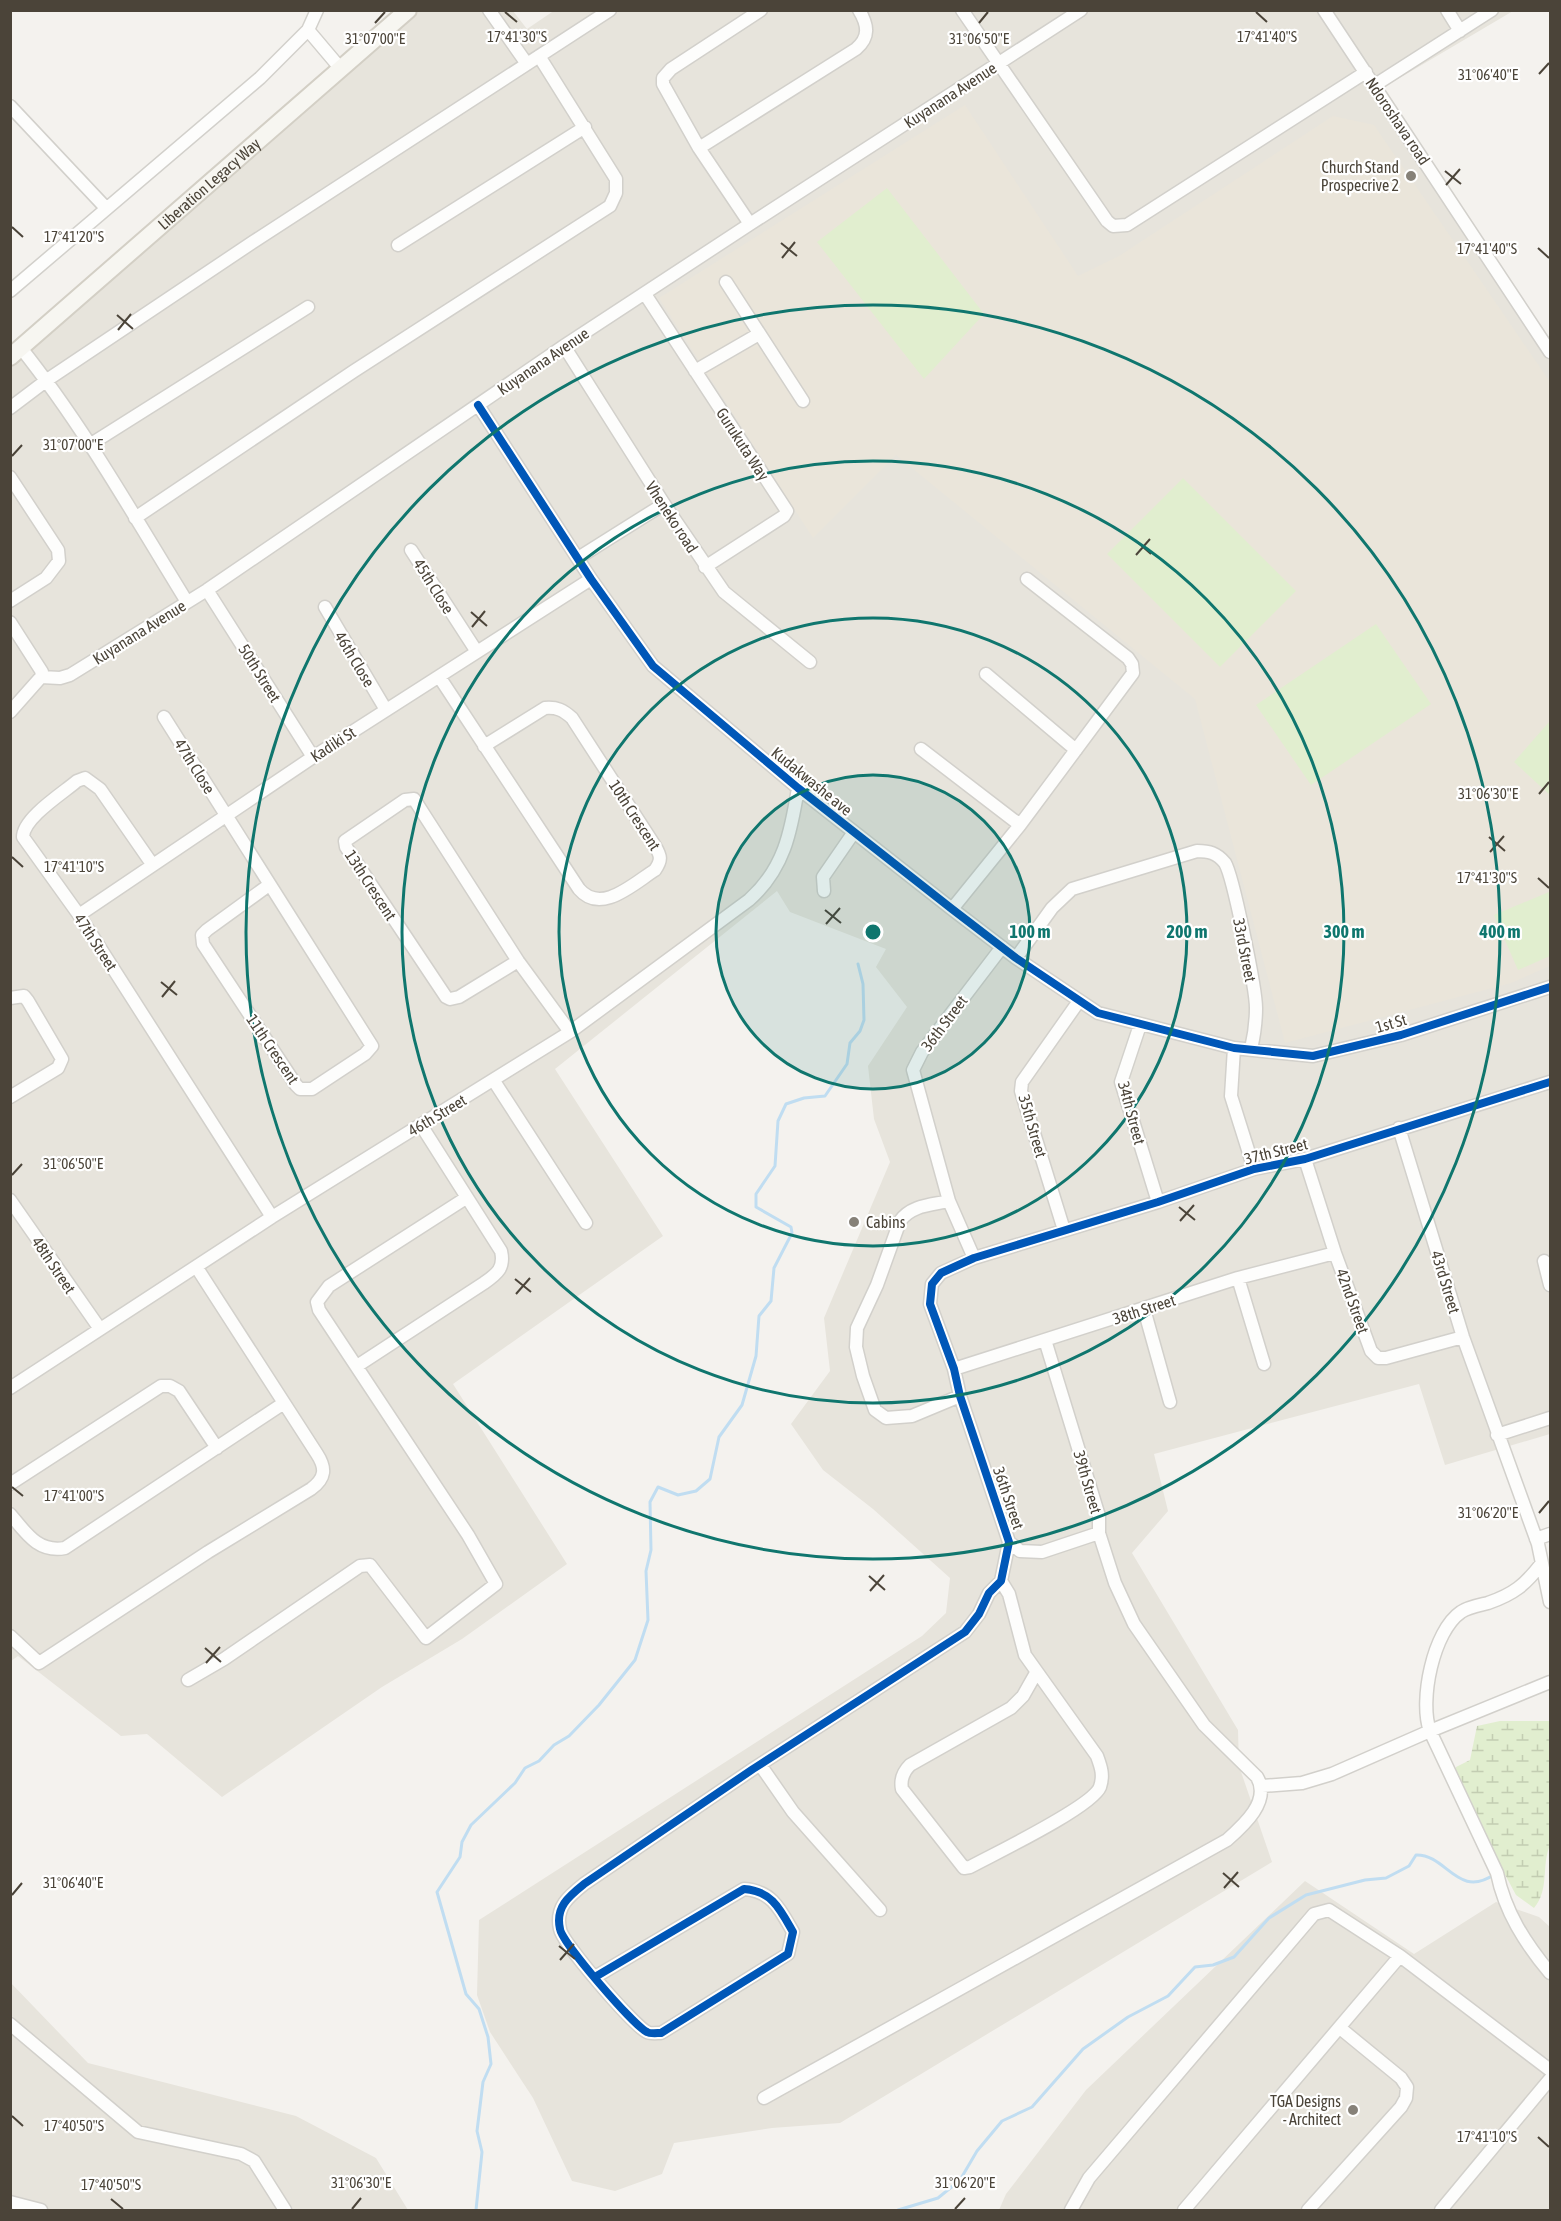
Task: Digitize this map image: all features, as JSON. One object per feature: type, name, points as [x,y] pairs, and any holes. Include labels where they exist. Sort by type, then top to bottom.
[{"type":"main road","name":"Liberation Legacy Way","points":[[16,352],[408,10]]},
{"type":"street","points":[[10,291],[260,78],[308,30],[317,10]]},
{"type":"street","points":[[489,10],[527,64]]},
{"type":"street","points":[[10,408],[47,380],[610,10]]},
{"type":"street","points":[[750,224],[699,148],[663,84],[663,78],[671,69],[761,10]]},
{"type":"street","points":[[699,148],[856,49],[867,34],[866,21],[859,10]]},
{"type":"street","points":[[962,10],[1107,221],[1113,226],[1127,225],[1366,72]]},
{"type":"street","name":"Kuyanana Avenue","points":[[41,677],[60,678],[70,675],[207,590],[564,346],[1081,10]]},
{"type":"street","name":"Ndoroshava road","points":[[1324,10],[1551,352]]},
{"type":"street","points":[[1447,10],[1460,31]]},
{"type":"street","points":[[1375,86],[1492,10]]},
{"type":"street","points":[[308,30],[341,69]]},
{"type":"street","points":[[135,518],[354,371],[610,206],[616,193],[616,179],[539,56]]},
{"type":"street","points":[[10,106],[106,208]]},
{"type":"street","points":[[398,244],[585,127]]},
{"type":"street","points":[[726,282],[803,401]]},
{"type":"street","name":"Gurukuta Way","points":[[645,294],[787,511],[784,516],[705,567]]},
{"type":"street","points":[[91,444],[308,307]]},
{"type":"street","points":[[695,371],[759,334]]},
{"type":"street","name":"Vheneko road","points":[[564,346],[705,567],[735,604],[810,662]]},
{"type":"street","points":[[16,352],[47,380],[91,444],[187,602]]},
{"type":"street","name":"Kudakwashe ave","points":[[478,405],[591,579],[653,666],[798,788],[1016,958],[1079,1001],[1098,1013],[1234,1048]]},
{"type":"street","points":[[10,477],[58,550],[59,561],[46,578],[10,601]]},
{"type":"street","points":[[578,558],[664,504]]},
{"type":"street","name":"45th Close","points":[[411,550],[477,652]]},
{"type":"street","name":"Kadiki St","points":[[79,915],[313,757],[440,678],[591,579]]},
{"type":"street","points":[[952,909],[1020,825],[1132,673],[1132,664],[1128,658],[1027,579]]},
{"type":"street","name":"50th Street","points":[[207,590],[313,757]]},
{"type":"street","name":"46th Close","points":[[325,608],[386,710]]},
{"type":"street","points":[[10,622],[42,672],[41,677],[10,712]]},
{"type":"street","points":[[986,674],[1076,750]]},
{"type":"street","name":"10th Crescent","points":[[440,678],[484,746],[587,898],[596,901],[606,900],[655,870],[661,855],[572,718],[565,712],[556,707],[545,708],[484,746]]},
{"type":"street","name":"47th Close","points":[[164,717],[226,815]]},
{"type":"street","points":[[921,749],[1020,825]]},
{"type":"street","name":"47th Street","points":[[152,864],[100,789],[85,778],[77,781],[31,819],[23,831],[23,837],[79,915],[272,1217]]},
{"type":"street","name":"46th Street","points":[[10,1388],[272,1217],[570,1032],[749,900],[767,884],[776,871],[790,833],[798,788]]},
{"type":"street","name":"13th Crescent","points":[[518,961],[454,999],[446,997],[346,847],[345,841],[405,800],[414,799],[518,961],[570,1032]]},
{"type":"street","name":"11th Crescent","points":[[226,815],[372,1046],[366,1054],[312,1089],[300,1089],[296,1085],[203,944],[202,935],[207,930],[269,885]]},
{"type":"street","points":[[824,891],[823,877],[854,832]]},
{"type":"street","name":"33rd Street","points":[[1016,958],[1052,908],[1072,888],[1197,850],[1216,854],[1230,875],[1256,1006],[1251,1049]]},
{"type":"street","name":"36th Street","points":[[595,1977],[562,1937],[560,1913],[565,1899],[761,1766],[965,1632],[979,1614],[989,1593],[1001,1581],[1009,1542],[960,1396],[954,1369],[930,1304],[929,1294],[932,1284],[941,1273],[974,1258],[949,1201],[913,1070],[922,1052],[1002,947]]},
{"type":"street","name":"1st St","points":[[1234,1048],[1301,1057],[1344,1051],[1551,987]]},
{"type":"street","points":[[10,998],[24,996],[62,1059],[58,1068],[10,1097]]},
{"type":"street","name":"35th Street","points":[[1064,1230],[1021,1090],[1022,1082],[1079,1001]]},
{"type":"street","name":"34th Street","points":[[1140,1025],[1121,1082],[1158,1202]]},
{"type":"street","points":[[1234,1048],[1232,1096],[1254,1169]]},
{"type":"street","points":[[494,1081],[586,1223]]},
{"type":"street","name":"37th Street","points":[[974,1258],[1158,1202],[1254,1169],[1305,1159],[1551,1082]]},
{"type":"street","points":[[357,1366],[500,1270],[504,1261],[501,1251],[421,1125]]},
{"type":"street","name":"43rd Street","points":[[1399,1128],[1463,1337],[1536,1539],[1551,1602]]},
{"type":"street","name":"42nd Street","points":[[1305,1159],[1335,1253],[1371,1351],[1378,1358],[1463,1337]]},
{"type":"street","points":[[188,1680],[224,1659],[360,1566],[370,1565],[426,1638],[496,1584],[468,1535],[320,1310],[317,1302],[329,1286],[466,1198]]},
{"type":"street","name":"48th Street","points":[[10,1200],[100,1329]]},
{"type":"street","points":[[949,1201],[914,1209],[906,1213],[900,1221],[877,1285],[857,1328],[856,1347],[875,1410],[886,1418],[912,1416],[960,1396]]},
{"type":"street","name":"38th Street","points":[[954,1369],[1238,1278],[1335,1253]]},
{"type":"street","points":[[1544,1261],[1551,1285]]},
{"type":"street","points":[[10,1636],[39,1663],[208,1552],[319,1483],[324,1474],[323,1463],[196,1268]]},
{"type":"street","points":[[1238,1278],[1264,1364]]},
{"type":"street","points":[[1144,1309],[1170,1402]]},
{"type":"street","name":"39th Street","points":[[1009,1542],[1020,1551],[1042,1552],[1099,1533],[1099,1516],[1045,1340]]},
{"type":"street","points":[[10,1484],[161,1386],[170,1386],[178,1391],[217,1448]]},
{"type":"street","points":[[10,1514],[34,1542],[43,1548],[65,1548],[284,1403]]},
{"type":"street","points":[[1497,1435],[1551,1418]]},
{"type":"street","points":[[764,2098],[1227,1840],[1246,1823],[1262,1796],[1262,1786],[1257,1777],[1204,1725],[1134,1624],[1115,1584],[1099,1533]]},
{"type":"street","points":[[1536,1539],[1551,1534]]},
{"type":"street","points":[[1542,1563],[1522,1588],[1462,1611],[1449,1625],[1430,1673],[1426,1700],[1430,1731],[1497,1873],[1502,1898],[1532,1952],[1551,1973]]},
{"type":"street","points":[[1001,1581],[1009,1594],[1025,1654],[1036,1673],[1097,1756],[1103,1772],[1100,1789],[1075,1809],[970,1867],[964,1868],[902,1789],[904,1771],[910,1765],[1011,1708],[1023,1696],[1036,1673]]},
{"type":"street","points":[[1262,1786],[1302,1783],[1332,1774],[1551,1682]]},
{"type":"street","points":[[761,1766],[793,1812],[880,1910]]},
{"type":"street","points":[[744,1889],[758,1890],[770,1897],[793,1932],[788,1954],[779,1962],[661,2033],[647,2032],[626,2014],[595,1977],[744,1889]]},
{"type":"street","points":[[1071,2211],[1083,2185],[1314,1914],[1329,1910],[1400,1956],[1551,2070]]},
{"type":"street","points":[[1184,2211],[1400,1956]]},
{"type":"street","points":[[10,2024],[138,2132],[242,2154],[254,2161],[285,2211]]},
{"type":"street","points":[[1308,2211],[1401,2108],[1406,2098],[1407,2087],[1401,2078],[1340,2028]]},
{"type":"street","points":[[1441,2211],[1551,2079]]},
{"type":"street","points":[[10,2202],[41,2211]]},
{"type":"shaded area","points":[[555,10],[1513,11],[1381,89],[1550,348],[1550,1434],[1445,1465],[1419,1384],[1154,1454],[1168,1511],[1132,1553],[1238,1730],[1239,1766],[1272,1862],[840,2123],[772,2128],[674,2143],[662,2174],[615,2191],[572,2181],[533,2098],[490,2032],[477,1995],[479,1920],[922,1636],[946,1613],[950,1578],[873,1509],[823,1470],[791,1424],[830,1371],[824,1318],[890,1162],[874,1119],[868,1066],[907,1007],[876,967],[886,949],[790,912],[777,891],[555,1069],[663,1236],[453,1384],[567,1564],[462,1639],[382,1687],[222,1797],[147,1734],[121,1736],[18,1656],[11,1661],[10,365],[419,11],[513,11],[527,29]]},
{"type":"shaded area","points":[[965,105],[1078,276],[1119,256],[1333,116],[1374,125],[1550,382],[1550,966],[1511,983],[1285,1043],[1195,699],[896,455],[813,538],[659,298]]},
{"type":"shaded area","points":[[1305,1881],[1414,1954],[1496,1902],[1539,1917],[1550,1927],[1550,2210],[999,2210],[1006,2194],[1086,2090]]},
{"type":"shaded area","points":[[10,1982],[88,2063],[296,2116],[376,2158],[408,2210],[11,2210]]},
{"type":"green space","points":[[887,188],[984,314],[924,379],[817,242]]},
{"type":"green space","points":[[1183,478],[1296,591],[1220,667],[1107,554]]},
{"type":"green space","points":[[1376,624],[1431,704],[1311,785],[1256,705]]},
{"type":"green space","points":[[1550,721],[1550,795],[1514,762]]},
{"type":"green space","points":[[1549,892],[1550,956],[1518,970],[1494,915]]},
{"type":"green space","points":[[1500,1721],[1550,1721],[1550,1845],[1542,1893],[1534,1908],[1516,1895],[1453,1778],[1456,1767],[1470,1760],[1477,1726]]},
{"type":"waterway","points":[[476,2210],[482,2152],[477,2131],[483,2082],[491,2064],[488,2037],[479,2009],[466,1994],[437,1892],[460,1857],[462,1842],[471,1825],[515,1783],[525,1768],[539,1761],[554,1745],[569,1736],[599,1705],[635,1660],[648,1620],[646,1571],[651,1550],[650,1502],[658,1487],[678,1495],[696,1491],[710,1479],[719,1437],[742,1405],[756,1356],[759,1316],[771,1301],[774,1268],[792,1233],[791,1227],[756,1207],[756,1194],[775,1166],[778,1121],[786,1104],[804,1098],[825,1096],[847,1064],[850,1043],[860,1031],[864,1020],[863,984],[858,964]]},
{"type":"waterway","points":[[898,2210],[938,2198],[960,2180],[977,2151],[1002,2121],[1032,2107],[1083,2049],[1128,2017],[1168,1996],[1195,1967],[1213,1965],[1234,1957],[1269,1918],[1306,1895],[1365,1880],[1386,1878],[1409,1866],[1416,1855],[1436,1861],[1461,1879],[1471,1882],[1482,1881],[1495,1874]]},
{"type":"cycle path","points":[[478,405],[591,579],[653,666],[798,788],[952,909],[1016,958],[1098,1013],[1234,1048],[1313,1056],[1401,1035],[1550,987]]},
{"type":"cycle path","points":[[595,1977],[744,1889],[762,1893],[779,1909],[793,1932],[788,1954],[661,2033],[650,2033],[614,2000],[585,1966],[573,1950],[560,1929],[561,1908],[568,1898],[584,1884],[753,1769],[965,1632],[979,1614],[989,1593],[1001,1581],[1009,1542],[960,1396],[954,1369],[930,1304],[932,1284],[941,1273],[974,1258],[1158,1202],[1254,1169],[1305,1159],[1550,1082]]},
{"type":"place","name":"Church Stand Prospecrive 2","points":[[1411,176]]},
{"type":"place","name":"Cabins","points":[[854,1222]]},
{"type":"place","name":"TGA Designs - Architect","points":[[1353,2110]]}]
